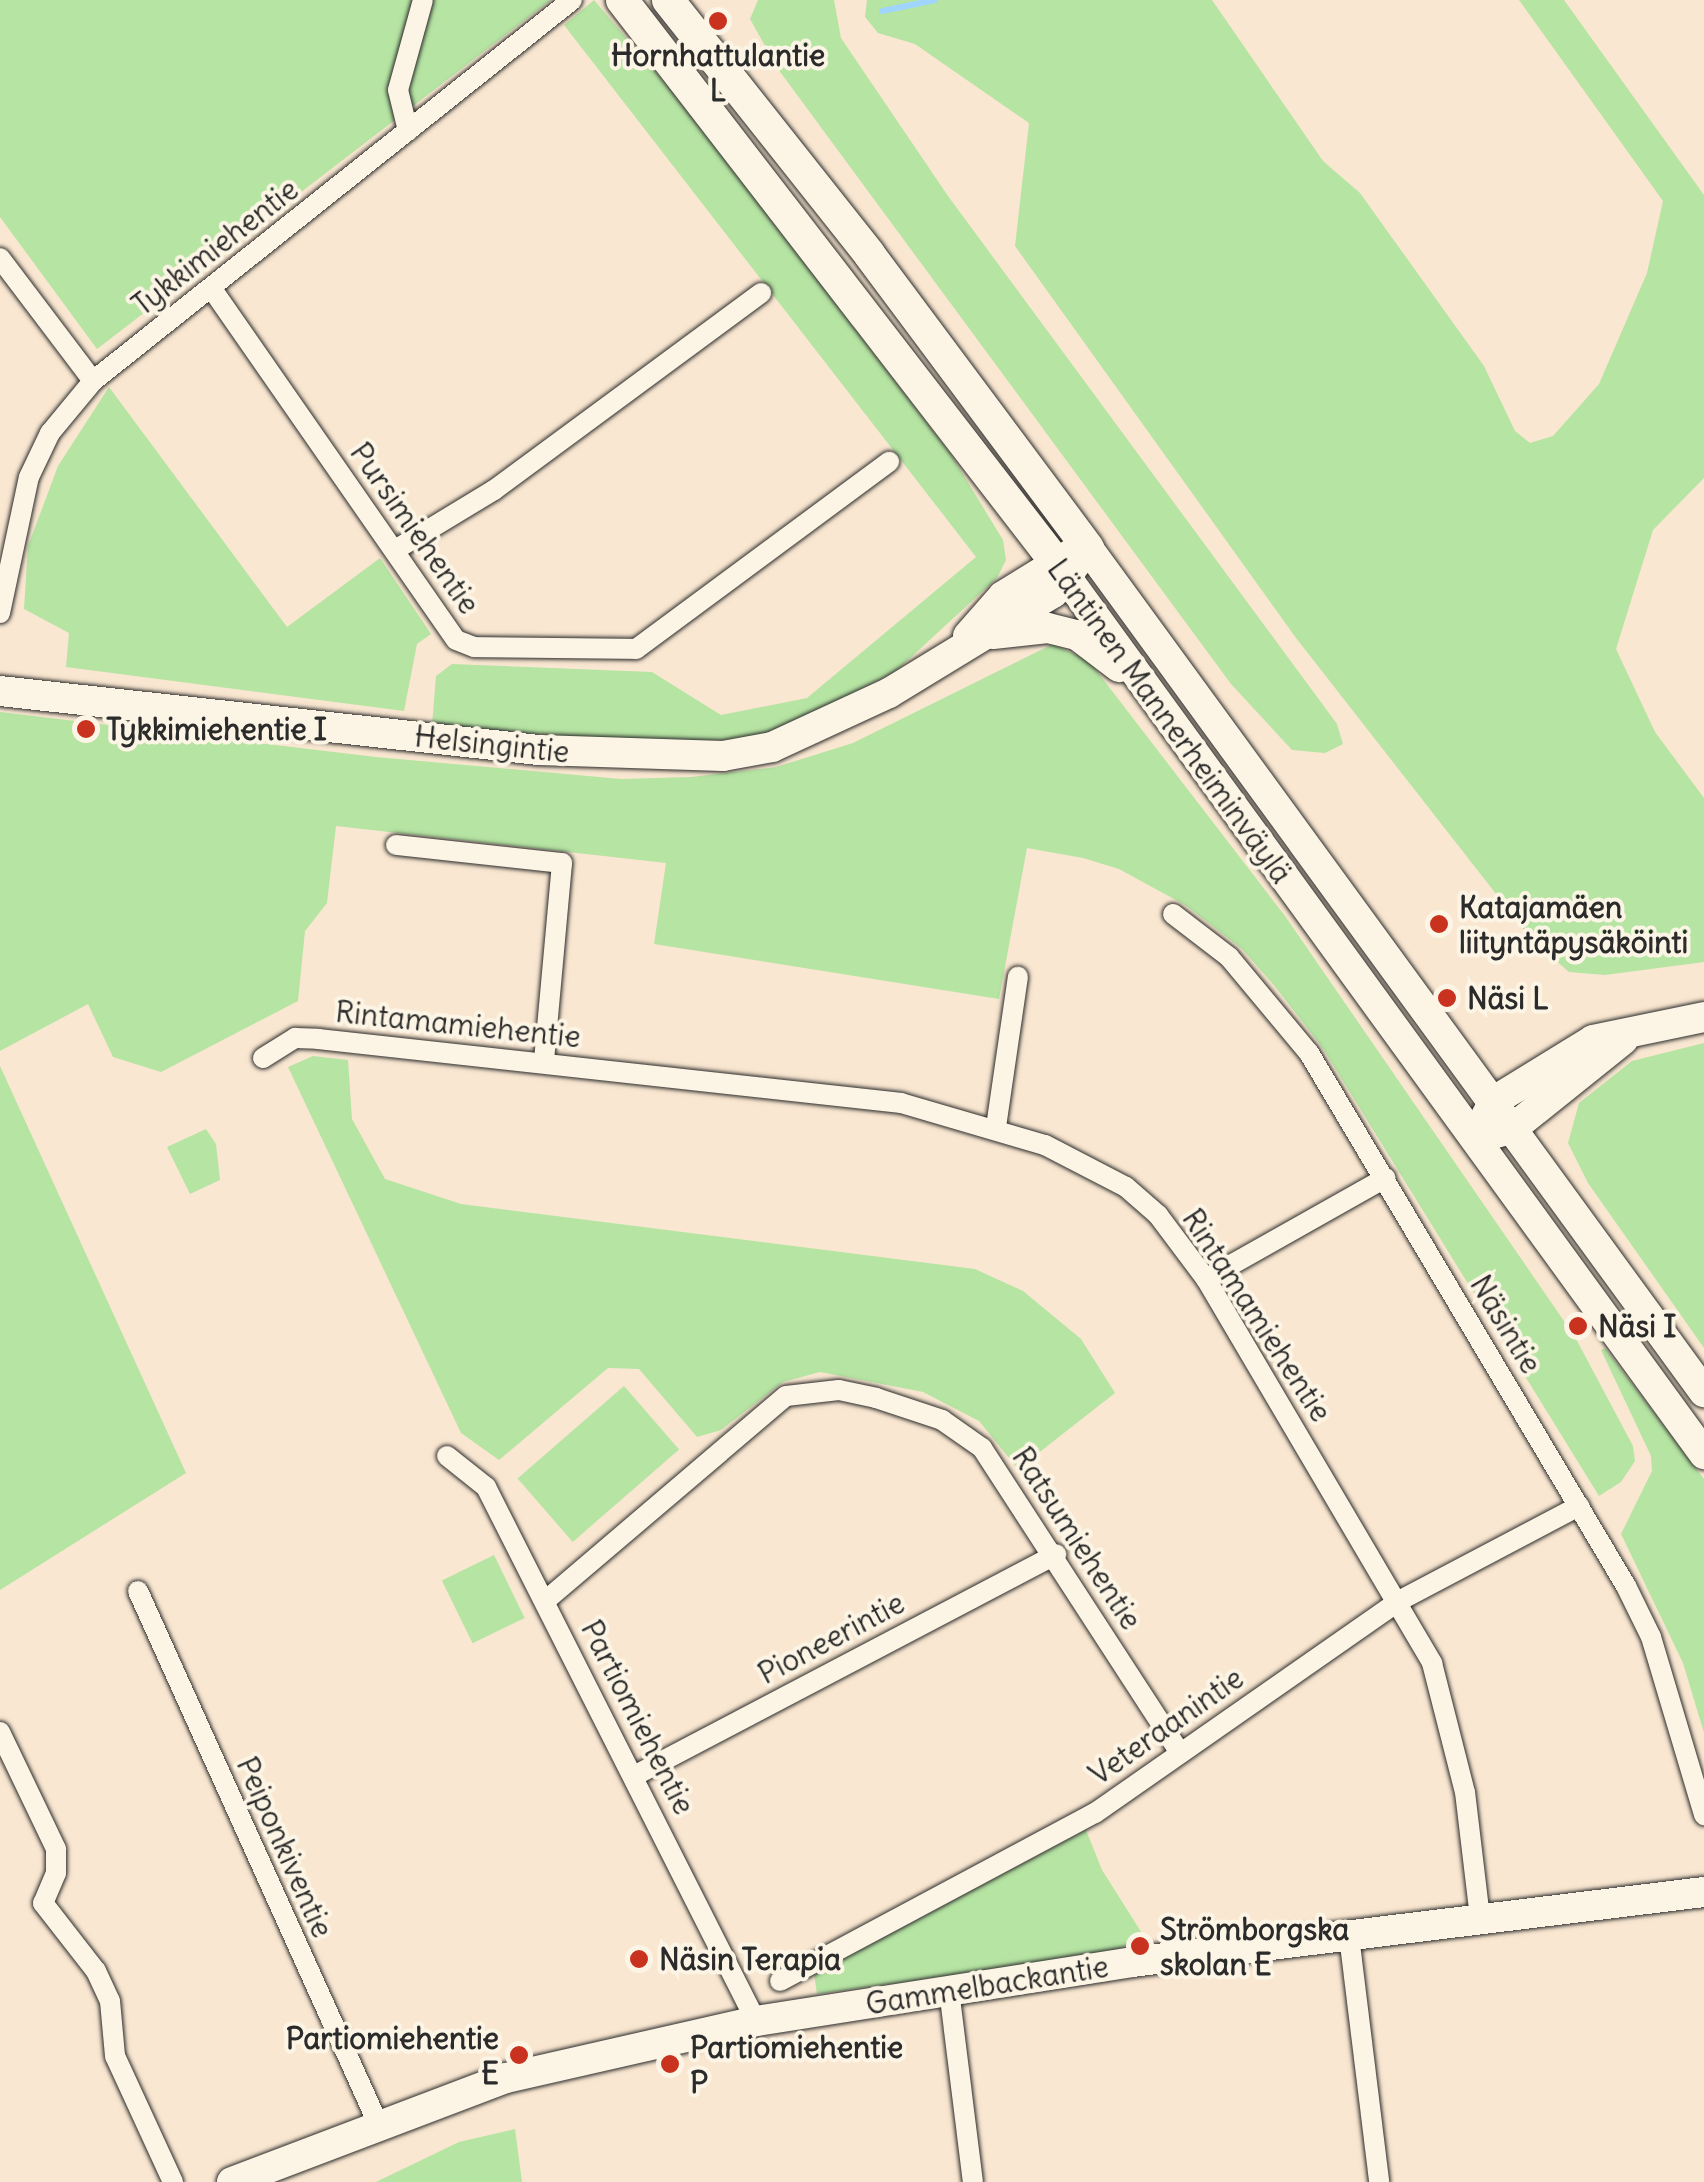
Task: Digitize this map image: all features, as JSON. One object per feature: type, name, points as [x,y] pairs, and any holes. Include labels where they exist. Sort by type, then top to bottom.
[{"type":"main road","name":"Läntinen Mannerheiminväylä","points":[[622,0],[1061,570],[1704,1454]]},
{"type":"main road","name":"Läntinen Mannerheiminväylä","points":[[668,0],[870,254],[1704,1392]]},
{"type":"main road","name":"Helsingintie","points":[[990,634],[1088,548]]},
{"type":"main road","name":"Helsingintie","points":[[958,646],[1003,596],[1061,570]]},
{"type":"main road","name":"Helsingintie","points":[[0,691],[539,750],[723,756],[825,727],[958,646],[990,634],[1048,628],[1077,635],[1147,690]]},
{"type":"main road","points":[[1474,1140],[1494,1101],[1593,1040],[1704,1017]]},
{"type":"main road","points":[[1474,1140],[1514,1128],[1637,1029]]},
{"type":"main road","name":"Gammelbackantie","points":[[232,2182],[506,2078],[756,2021],[949,1990],[1480,1918],[1704,1892]]},
{"type":"street","points":[[408,131],[398,90],[423,0]]},
{"type":"street","name":"Tykkimiehentie","points":[[0,613],[29,478],[50,433],[93,381],[572,0]]},
{"type":"street","points":[[0,258],[93,381]]},
{"type":"street","name":"Pursimiehentie","points":[[212,289],[456,640],[474,647],[622,654],[655,639],[889,462]]},
{"type":"street","points":[[395,550],[494,490],[761,293]]},
{"type":"street","points":[[396,845],[562,864],[544,1061]]},
{"type":"street","name":"Näsintie","points":[[1173,914],[1256,985],[1309,1053],[1579,1506],[1651,1637],[1704,1815]]},
{"type":"street","points":[[996,1127],[1018,977]]},
{"type":"street","name":"Rintamamiehentie","points":[[263,1058],[295,1038],[544,1061],[900,1103],[996,1127],[1126,1187],[1158,1215],[1206,1279],[1397,1602],[1447,1703],[1480,1918]]},
{"type":"street","points":[[1206,1279],[1385,1178]]},
{"type":"street","name":"Ratsumiehentie","points":[[545,1601],[786,1396],[803,1391],[876,1398],[942,1420],[982,1448],[1056,1554],[1178,1750]]},
{"type":"street","name":"Partiomiehentie","points":[[447,1456],[486,1486],[756,2021]]},
{"type":"street","name":"Veteraanintie","points":[[780,1982],[1095,1813],[1178,1750],[1397,1602],[1579,1506]]},
{"type":"street","name":"Pioneerintie","points":[[634,1776],[1056,1554]]},
{"type":"street","name":"Peiponkiventie","points":[[138,1590],[380,2128]]},
{"type":"street","points":[[0,1732],[56,1849],[56,1873],[43,1903],[96,1971],[110,2001],[115,2056],[174,2182]]},
{"type":"street","points":[[1349,1936],[1379,2182]]},
{"type":"street","points":[[949,1990],[973,2182]]},
{"type":"green space","points":[[0,0],[551,0],[97,349],[0,217]]},
{"type":"green space","points":[[594,0],[683,104],[950,453],[1003,540],[1006,560],[997,578],[896,671],[783,729],[743,740],[608,740],[432,725],[436,676],[452,664],[652,672],[721,715],[807,698],[976,557],[564,25]]},
{"type":"green space","points":[[758,0],[834,0],[841,38],[948,196],[1337,724],[1343,744],[1325,753],[1292,750],[1231,684],[778,69],[750,19]]},
{"type":"green space","points":[[867,0],[1212,0],[1323,161],[1360,193],[1484,366],[1515,431],[1530,443],[1553,436],[1599,384],[1647,273],[1663,201],[1519,0],[1564,0],[1704,195],[1704,478],[1653,530],[1616,649],[1655,732],[1704,798],[1704,962],[1605,975],[1569,972],[1532,940],[1296,638],[1015,246],[1029,123],[915,44],[878,33],[865,17]]},
{"type":"green space","points":[[109,387],[287,627],[380,558],[431,634],[417,644],[404,711],[66,667],[69,633],[24,609],[28,546],[58,466]]},
{"type":"green space","points":[[1053,644],[1089,661],[1285,916],[1575,1337],[1633,1446],[1635,1461],[1621,1482],[1599,1496],[1322,1047],[1273,984],[1241,948],[1185,905],[1119,869],[1083,858],[1027,848],[999,999],[654,944],[666,863],[336,826],[327,903],[305,931],[298,1001],[161,1072],[113,1057],[88,1004],[0,1051],[0,712],[376,757],[621,779],[691,777],[776,767],[853,743]]},
{"type":"green space","points":[[1704,1043],[1704,1348],[1588,1183],[1568,1143],[1579,1103],[1632,1061]]},
{"type":"green space","points":[[313,1056],[348,1060],[352,1119],[385,1179],[461,1204],[975,1269],[1023,1291],[1081,1339],[1115,1393],[1018,1469],[979,1421],[923,1392],[820,1372],[783,1382],[721,1430],[697,1437],[639,1369],[608,1368],[499,1460],[461,1433],[288,1067]]},
{"type":"green space","points":[[0,1066],[186,1473],[0,1590]]},
{"type":"green space","points":[[206,1129],[216,1144],[220,1180],[190,1194],[167,1147]]},
{"type":"green space","points":[[1605,1348],[1704,1479],[1704,1733],[1683,1663],[1621,1534],[1652,1471],[1651,1456],[1601,1350]]},
{"type":"green space","points":[[624,1386],[679,1449],[573,1542],[518,1479]]},
{"type":"green space","points":[[494,1555],[525,1618],[473,1643],[442,1580]]},
{"type":"green space","points":[[1086,1830],[1102,1870],[1145,1938],[1103,1955],[817,1994],[814,1974]]},
{"type":"green space","points":[[515,2129],[522,2182],[376,2182],[459,2142]]},
{"type":"waterway","points":[[882,11],[935,0]]},
{"type":"place","name":"Hornhattulantie L","points":[[718,21]]},
{"type":"place","name":"Tykkimiehentie I","points":[[86,729]]},
{"type":"place","name":"Katajamäen liityntäpysäköinti","points":[[1439,924]]},
{"type":"place","name":"Näsi L","points":[[1447,998]]},
{"type":"place","name":"Näsi I","points":[[1578,1326]]},
{"type":"place","name":"Strömborgska skolan E","points":[[1140,1946]]},
{"type":"place","name":"Näsin Terapia","points":[[639,1959]]},
{"type":"place","name":"Partiomiehentie E","points":[[519,2055]]},
{"type":"place","name":"Partiomiehentie P","points":[[670,2064]]}]
